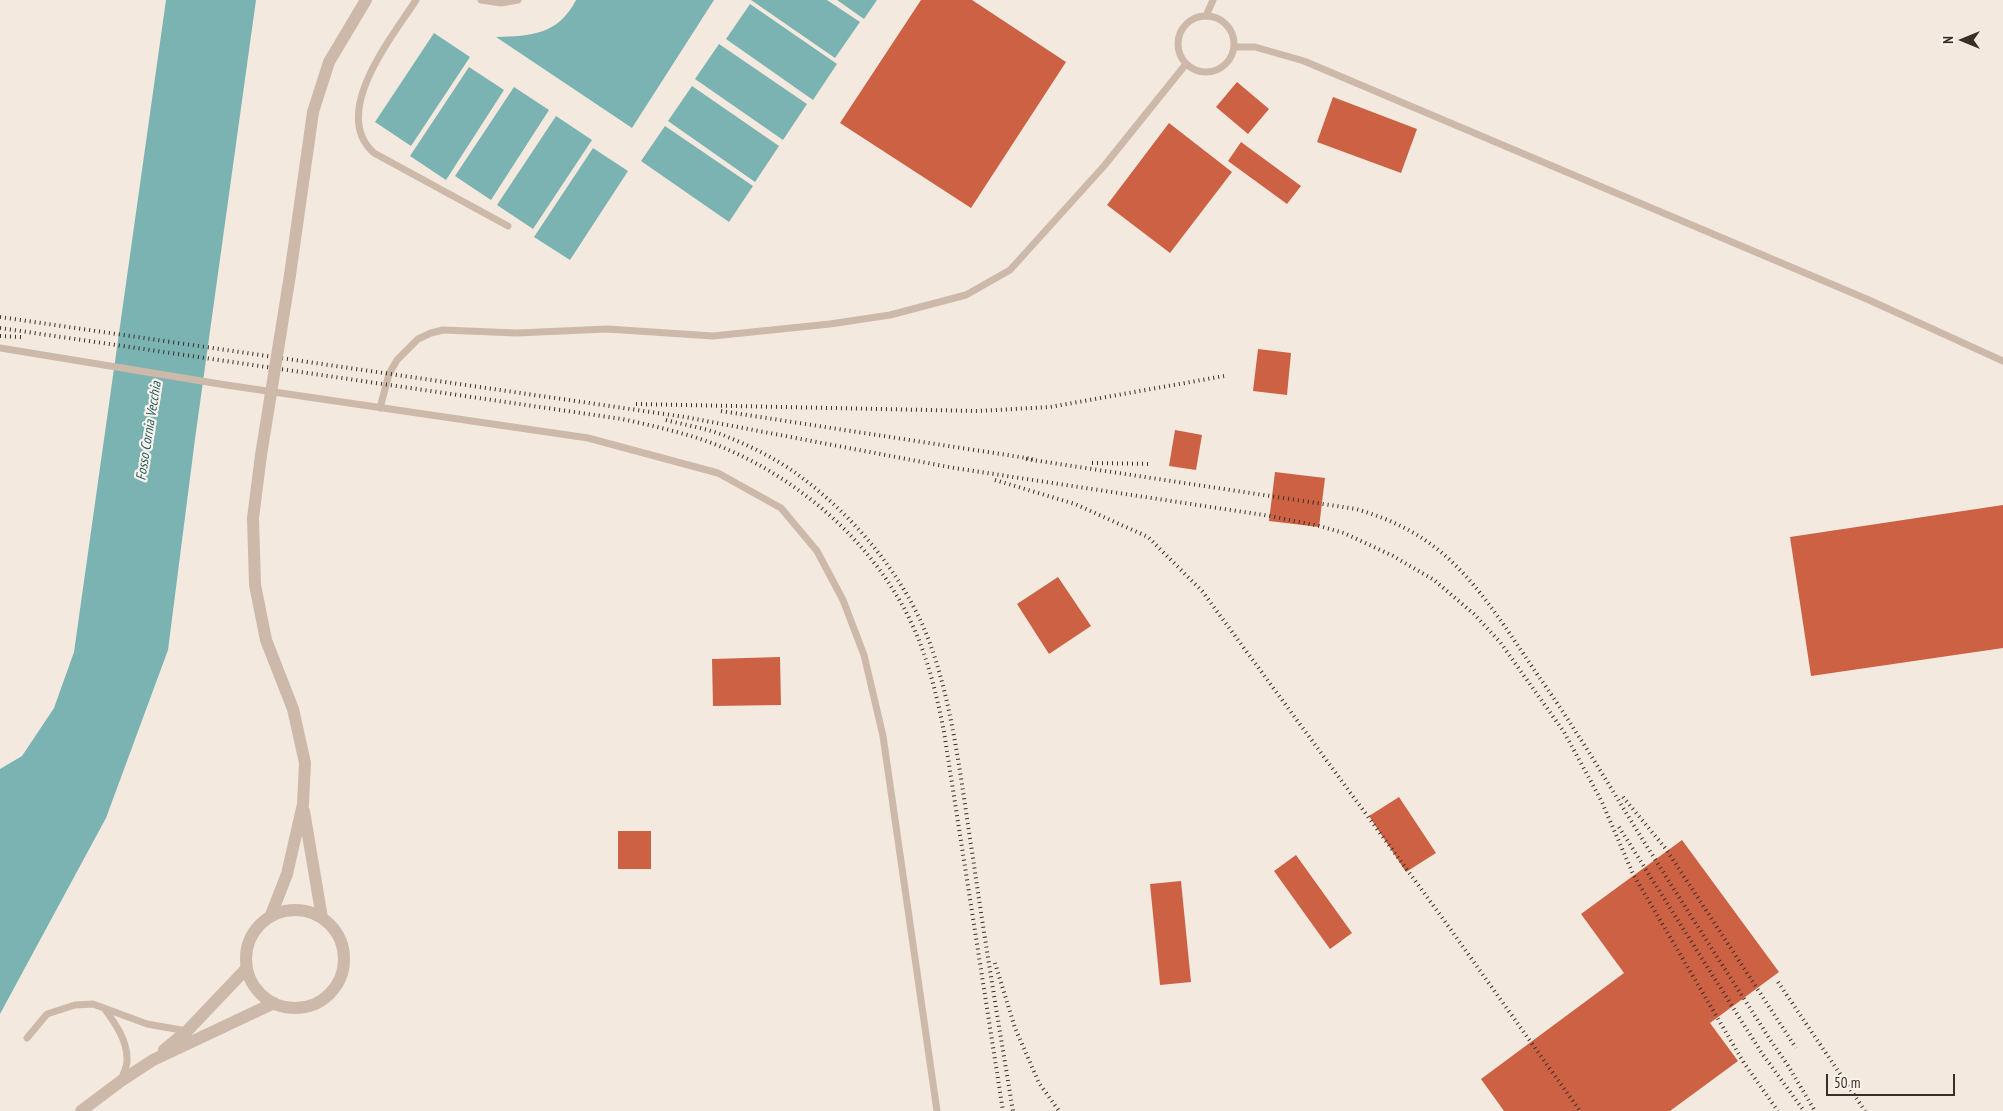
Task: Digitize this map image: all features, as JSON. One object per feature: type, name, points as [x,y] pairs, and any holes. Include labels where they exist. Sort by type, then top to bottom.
[{"type":"street","points":[[271,915],[287,874],[303,804],[305,763],[293,710],[266,640],[255,585],[254,518],[261,455],[290,275],[313,112],[329,62],[366,0]]},
{"type":"street","points":[[357,16],[373,0]]},
{"type":"street","points":[[303,804],[322,918]]},
{"type":"street","points":[[300,909],[314,913],[322,918],[336,932],[342,946],[344,960],[342,975],[335,988],[324,999],[311,1006],[282,1007],[268,1001],[257,991],[249,979],[246,969],[246,950],[251,936],[259,923],[271,915],[285,910],[300,909]]},
{"type":"street","points":[[152,1060],[186,1030],[246,969]]},
{"type":"street","points":[[81,1111],[121,1080],[152,1060],[274,1004]]},
{"type":"lane","points":[[416,0],[370,71],[364,86],[359,124],[361,138],[374,153],[508,226]]},
{"type":"lane","points":[[481,0],[501,3],[518,0]]},
{"type":"lane","points":[[1206,16],[1213,0]]},
{"type":"lane","points":[[1206,16],[1223,22],[1233,37],[1234,47],[1227,63],[1220,69],[1211,72],[1193,69],[1186,64],[1180,56],[1178,47],[1182,29],[1189,22],[1206,16]]},
{"type":"lane","points":[[1234,47],[1255,47],[1304,61],[1869,300],[2003,362]]},
{"type":"lane","points":[[380,408],[389,374],[397,360],[418,340],[430,333],[443,330],[517,332],[607,328],[712,336],[873,318],[966,295],[1010,270],[1104,166],[1186,64]]},
{"type":"lane","points":[[0,348],[203,382],[588,438],[718,473],[781,508],[817,551],[843,600],[864,655],[883,736],[936,1111]]},
{"type":"lane","points":[[27,1038],[47,1014],[75,1005],[93,1004],[147,1024],[186,1030]]},
{"type":"lane","points":[[104,1008],[117,1025],[124,1042],[127,1062],[121,1080]]},
{"type":"water","name":"Fosso Cornia Vecchia","points":[[166,0],[256,0],[195,439],[168,650],[106,818],[0,1014],[0,769],[22,756],[54,708],[74,652]]},
{"type":"water","points":[[576,0],[714,0],[632,128],[496,37],[521,36],[552,27],[569,12]]},
{"type":"water","points":[[751,0],[827,0],[860,22],[835,58]]},
{"type":"water","points":[[837,0],[877,0],[864,19]]},
{"type":"water","points":[[750,4],[837,64],[813,100],[726,39]]},
{"type":"water","points":[[434,33],[470,57],[411,146],[375,122]]},
{"type":"water","points":[[719,44],[807,104],[783,140],[695,79]]},
{"type":"water","points":[[469,67],[504,90],[446,180],[410,156]]},
{"type":"water","points":[[692,86],[779,146],[755,182],[668,121]]},
{"type":"water","points":[[514,87],[549,110],[491,200],[455,176]]},
{"type":"water","points":[[556,116],[592,140],[533,229],[497,205]]},
{"type":"water","points":[[665,126],[753,186],[729,222],[641,161]]},
{"type":"water","points":[[593,148],[628,171],[570,260],[534,237]]},
{"type":"building","points":[[921,0],[972,0],[1066,62],[971,208],[840,123]]},
{"type":"building","points":[[1237,82],[1269,109],[1248,134],[1216,107]]},
{"type":"building","points":[[1333,97],[1417,129],[1401,173],[1317,142]]},
{"type":"building","points":[[1169,123],[1232,172],[1170,253],[1107,205]]},
{"type":"building","points":[[1241,142],[1301,186],[1287,204],[1228,161]]},
{"type":"building","points":[[1258,349],[1291,353],[1287,395],[1253,391]]},
{"type":"building","points":[[1175,430],[1202,435],[1196,470],[1169,466]]},
{"type":"building","points":[[1275,472],[1325,478],[1319,527],[1269,521]]},
{"type":"building","points":[[2003,505],[2003,648],[1811,676],[1790,537]]},
{"type":"building","points":[[1058,577],[1091,626],[1049,654],[1017,604]]},
{"type":"building","points":[[780,657],[781,705],[713,706],[712,659]]},
{"type":"building","points":[[1399,797],[1436,853],[1406,872],[1369,816]]},
{"type":"building","points":[[618,831],[651,831],[651,869],[618,869]]},
{"type":"building","points":[[1682,840],[1779,972],[1710,1023],[1738,1061],[1670,1111],[1504,1111],[1481,1079],[1624,973],[1581,914]]},
{"type":"building","points":[[1296,855],[1352,933],[1330,949],[1274,871]]},
{"type":"building","points":[[1181,881],[1191,982],[1160,985],[1150,884]]},
{"type":"railway","points":[[0,317],[685,417],[954,468],[1270,516],[1344,533],[1393,556],[1434,580],[1474,614],[1500,642],[1564,732],[1601,800],[1633,874],[1744,1063],[1778,1111]]},
{"type":"railway","points":[[0,328],[622,419],[682,433],[717,445],[751,461],[784,480],[814,502],[843,528],[869,556],[891,586],[910,619],[924,654],[936,693],[944,732],[1003,1111]]},
{"type":"railway","points":[[0,336],[21,337]]},
{"type":"railway","points":[[636,404],[978,411],[1050,407],[1224,376]]},
{"type":"railway","points":[[721,411],[1033,459]]},
{"type":"railway","points":[[666,420],[709,430],[752,448],[789,468],[819,491],[860,531],[878,553],[895,576],[923,626],[941,677],[952,728],[1013,1111]]},
{"type":"railway","points":[[1026,459],[1356,509],[1406,529],[1441,552],[1477,589],[1512,636],[1586,748],[1815,1111]]},
{"type":"railway","points":[[1092,463],[1151,464]]},
{"type":"railway","points":[[995,480],[1075,504],[1148,537],[1202,591],[1441,916],[1580,1111]]},
{"type":"railway","points":[[1623,797],[1666,849],[1796,1048]]},
{"type":"railway","points":[[1619,827],[1761,1052],[1804,1111]]},
{"type":"railway","points":[[995,963],[1015,1028],[1039,1083],[1059,1111]]},
{"type":"railway","points":[[1778,982],[1865,1111]]}]
